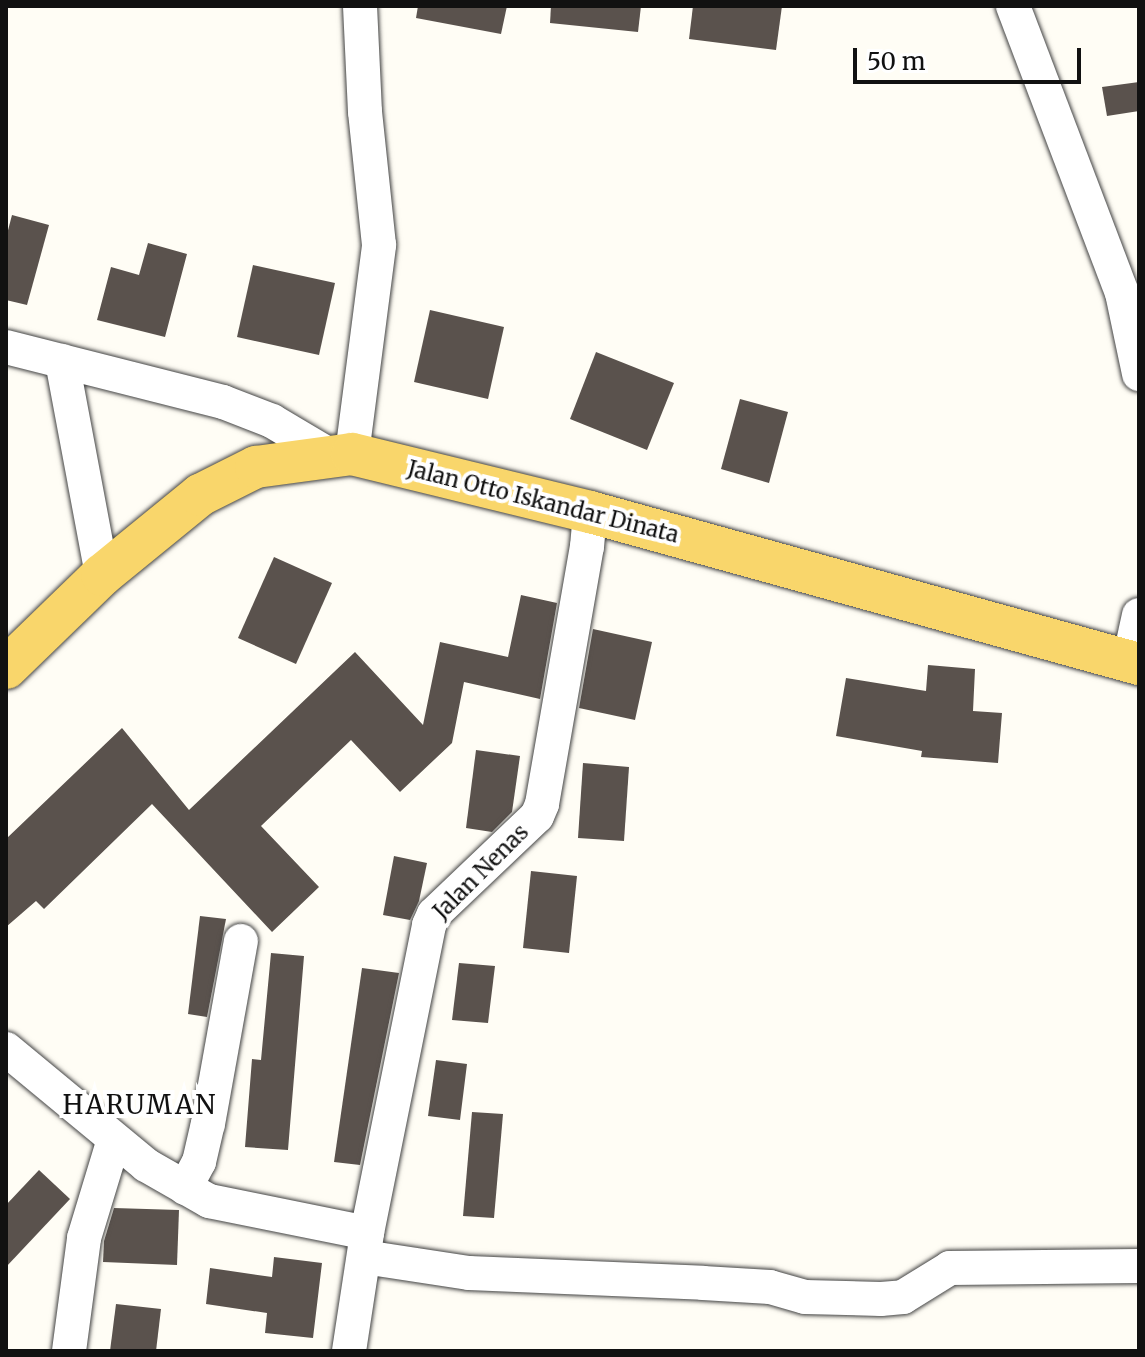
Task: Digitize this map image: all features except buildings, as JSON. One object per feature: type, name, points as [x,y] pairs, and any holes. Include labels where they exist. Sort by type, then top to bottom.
[{"type":"main road","name":"Jalan Otto Iskandar Dinata","points":[[6,668],[102,575],[200,495],[256,467],[341,455],[590,512],[1134,662]]},
{"type":"street","points":[[6,347],[223,402],[272,421],[341,455],[379,245],[364,96],[360,6]]},
{"type":"street","points":[[1013,6],[1122,293],[1139,374]]},
{"type":"street","points":[[62,361],[102,575]]},
{"type":"street","name":"Jalan Nenas","points":[[349,1351],[366,1245],[432,918],[537,816],[542,804],[587,547],[590,512]]},
{"type":"street","points":[[1134,662],[1139,615]]},
{"type":"street","points":[[185,1188],[199,1162],[208,1124],[241,941]]},
{"type":"street","points":[[6,1049],[146,1165],[209,1201],[469,1273],[756,1286],[805,1297],[881,1299],[903,1297],[950,1268],[1139,1266]]},
{"type":"street","points":[[69,1351],[84,1238],[114,1139]]},
{"type":"district","name":"HARUMAN","points":[[140,1105]]}]
